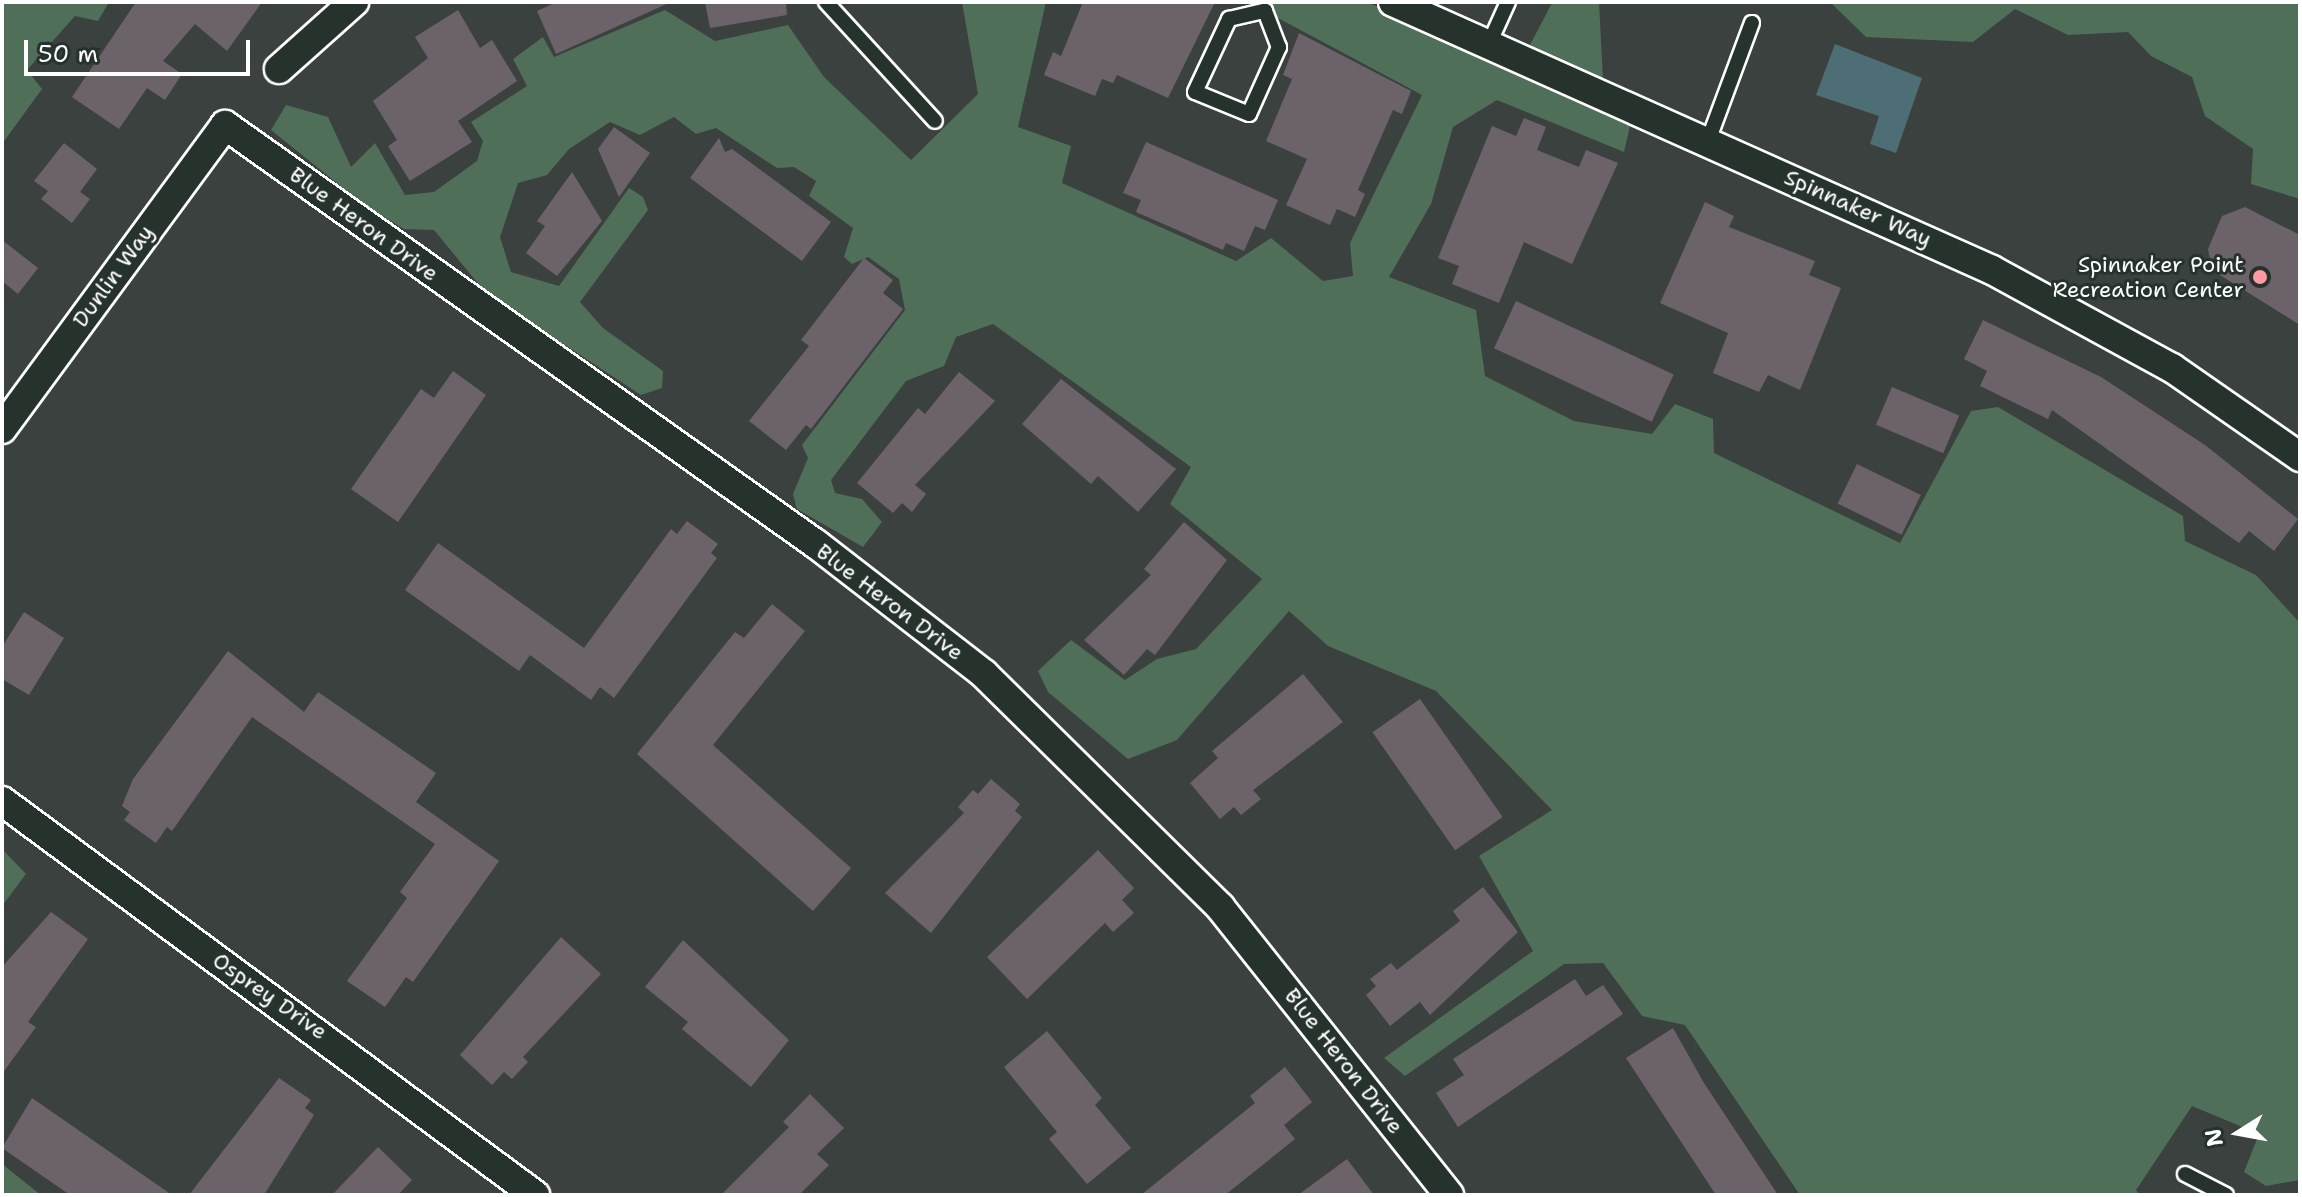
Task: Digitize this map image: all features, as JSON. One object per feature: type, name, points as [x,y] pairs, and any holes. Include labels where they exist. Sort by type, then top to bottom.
[{"type":"street","points":[[279,69],[354,2]]},
{"type":"street","name":"Spinnaker Way","points":[[1393,2],[1927,238],[2113,333],[2300,457]]},
{"type":"street","name":"Dunlin Way","points":[[2,429],[225,125]]},
{"type":"street","name":"Blue Heron Drive","points":[[225,125],[816,544],[984,674],[1220,907],[1449,1195]]},
{"type":"street","name":"Osprey Drive","points":[[2,801],[535,1195]]},
{"type":"lane","points":[[826,2],[935,121]]},
{"type":"lane","points":[[1489,44],[1508,2]]},
{"type":"lane","points":[[1267,7],[1279,47],[1249,114],[1195,92],[1229,19],[1267,7]]},
{"type":"lane","points":[[1708,141],[1752,23]]},
{"type":"lane","points":[[2185,1174],[2226,1195]]},
{"type":"green space","points":[[2,2],[109,2],[98,21],[75,16],[27,70],[42,89],[2,144]]},
{"type":"green space","points":[[962,2],[1046,2],[1018,127],[1071,146],[1062,183],[1236,261],[1271,238],[1323,281],[1353,276],[1350,243],[1422,95],[1265,11],[1272,2],[1366,2],[1521,62],[1552,3],[1599,2],[1604,100],[1630,126],[1624,152],[1497,100],[1453,127],[1431,204],[1389,277],[1476,310],[1485,376],[1574,421],[1652,434],[1675,404],[1713,419],[1714,453],[1900,543],[1971,411],[1998,407],[2183,516],[2185,541],[2256,575],[2300,623],[2300,1180],[2266,1186],[2244,1172],[2259,1134],[2192,1106],[2136,1190],[2140,1195],[1800,1195],[1685,1025],[1642,1016],[1603,963],[1564,964],[1405,1076],[1384,1058],[1533,951],[1479,856],[1552,810],[1436,691],[1328,646],[1289,611],[1177,740],[1128,759],[1048,692],[1038,671],[1071,640],[1125,680],[1157,659],[1196,649],[1262,579],[1170,504],[1191,467],[993,324],[956,337],[944,366],[906,381],[831,480],[835,493],[862,499],[882,522],[863,547],[797,509],[793,494],[808,458],[802,445],[905,310],[899,279],[868,257],[852,264],[844,257],[853,228],[809,196],[816,181],[794,167],[777,168],[716,128],[696,134],[674,117],[640,135],[610,122],[569,149],[547,175],[518,183],[500,237],[511,272],[559,286],[629,188],[643,197],[648,210],[580,302],[603,328],[663,371],[662,388],[641,395],[486,293],[434,230],[404,229],[364,205],[271,130],[286,105],[328,117],[351,167],[375,143],[405,195],[434,192],[477,161],[483,141],[471,122],[527,86],[513,59],[543,37],[554,57],[665,10],[715,41],[788,25],[824,77],[911,160],[978,94]]},
{"type":"green space","points":[[1830,2],[2300,2],[2300,199],[2251,184],[2253,149],[2205,116],[2192,77],[2151,56],[2128,32],[2068,35],[2015,9],[1973,42],[1866,37]]},
{"type":"green space","points":[[2,849],[26,874],[2,906]]},
{"type":"green space","points":[[2,1164],[41,1195],[2,1195]]},
{"type":"water","points":[[1835,44],[1922,78],[1896,153],[1870,144],[1879,116],[1816,95]]},
{"type":"building","points":[[136,2],[262,2],[227,51],[195,24],[163,61],[182,74],[165,100],[147,88],[119,129],[72,97]]},
{"type":"building","points":[[557,2],[671,2],[556,54],[537,11]]},
{"type":"building","points":[[705,2],[786,2],[787,15],[710,28]]},
{"type":"building","points":[[1083,2],[1215,2],[1168,98],[1117,75],[1113,83],[1102,79],[1095,96],[1044,75],[1053,52],[1061,56]]},
{"type":"building","points":[[458,10],[480,48],[492,40],[517,81],[458,121],[472,142],[410,181],[388,146],[397,140],[373,101],[428,58],[415,37]]},
{"type":"building","points":[[1299,33],[1411,91],[1402,114],[1393,110],[1358,190],[1365,194],[1355,217],[1337,209],[1330,225],[1286,205],[1307,159],[1266,141],[1292,79],[1283,75]]},
{"type":"building","points":[[1524,118],[1546,127],[1537,150],[1579,167],[1586,150],[1618,163],[1572,264],[1524,242],[1499,303],[1452,284],[1459,266],[1438,258],[1492,126],[1516,136]]},
{"type":"building","points":[[614,127],[650,153],[619,197],[598,149]]},
{"type":"building","points":[[719,138],[725,152],[732,149],[831,222],[802,261],[690,178]]},
{"type":"building","points":[[1146,142],[1278,200],[1265,230],[1255,226],[1244,251],[1226,243],[1223,250],[1136,212],[1141,200],[1123,193]]},
{"type":"building","points":[[64,143],[97,169],[80,192],[90,199],[72,223],[41,199],[48,191],[34,181]]},
{"type":"building","points":[[572,172],[602,221],[557,276],[526,253],[545,226],[537,221]]},
{"type":"building","points":[[1705,202],[1734,216],[1729,227],[1815,261],[1809,275],[1841,288],[1800,390],[1768,375],[1759,392],[1713,373],[1728,333],[1660,303]]},
{"type":"building","name":"Spinnaker Point Recreation Center","points":[[2245,207],[2300,235],[2300,325],[2212,270],[2208,249],[2222,216]]},
{"type":"building","points":[[2,240],[38,268],[18,294],[2,281]]},
{"type":"building","points":[[864,258],[893,280],[883,293],[903,309],[811,429],[806,425],[786,450],[749,421],[809,346],[801,340]]},
{"type":"building","points":[[1516,301],[1674,375],[1652,422],[1494,348]]},
{"type":"building","points":[[1983,320],[2101,377],[2205,445],[2298,519],[2274,551],[2249,531],[2239,543],[2052,410],[2048,419],[1980,386],[1987,371],[1964,359]]},
{"type":"building","points":[[453,371],[486,395],[398,522],[351,489],[421,389],[434,398]]},
{"type":"building","points":[[959,372],[995,401],[915,485],[926,494],[912,512],[902,503],[893,513],[857,483],[918,408],[925,414]]},
{"type":"building","points":[[1061,379],[1176,469],[1138,512],[1098,476],[1091,484],[1022,424]]},
{"type":"building","points":[[1892,387],[1959,416],[1943,453],[1876,425]]},
{"type":"building","points":[[1857,464],[1921,495],[1902,535],[1838,504]]},
{"type":"building","points":[[687,521],[718,544],[711,553],[717,558],[614,698],[600,687],[591,700],[530,655],[519,671],[405,590],[438,543],[584,648],[671,529],[677,534]]},
{"type":"building","points":[[1184,522],[1227,560],[1155,655],[1147,649],[1124,675],[1084,640],[1151,575],[1144,569]]},
{"type":"building","points":[[772,604],[805,631],[713,745],[851,868],[813,911],[637,754],[735,632],[744,638]]},
{"type":"building","points":[[24,612],[64,638],[29,695],[2,679],[2,647]]},
{"type":"building","points":[[228,651],[304,712],[318,692],[436,773],[416,802],[499,861],[413,982],[406,977],[385,1007],[347,981],[407,898],[400,892],[435,844],[252,717],[172,831],[167,827],[156,843],[124,820],[130,812],[122,806],[133,779]]},
{"type":"building","points":[[1303,674],[1343,722],[1253,790],[1261,799],[1241,815],[1234,807],[1220,819],[1190,783],[1218,758],[1212,751]]},
{"type":"building","points":[[1420,699],[1503,817],[1455,850],[1372,732]]},
{"type":"building","points":[[991,779],[1020,804],[1015,811],[1022,817],[931,933],[885,893],[964,813],[958,807],[973,790],[978,794]]},
{"type":"building","points":[[1098,850],[1134,888],[1122,900],[1134,913],[1113,932],[1105,923],[1027,999],[987,957]]},
{"type":"building","points":[[1483,887],[1518,932],[1430,1015],[1420,1002],[1390,1026],[1366,995],[1376,986],[1370,979],[1391,963],[1397,970],[1460,921],[1453,911]]},
{"type":"building","points":[[51,912],[88,939],[28,1022],[36,1027],[2,1074],[2,967]]},
{"type":"building","points":[[561,937],[601,974],[523,1057],[528,1062],[512,1079],[504,1072],[492,1085],[460,1055]]},
{"type":"building","points":[[683,940],[789,1040],[751,1087],[682,1029],[688,1022],[645,987]]},
{"type":"building","points":[[1575,979],[1586,996],[1603,985],[1623,1014],[1458,1127],[1436,1093],[1464,1075],[1453,1059]]},
{"type":"building","points":[[1673,1028],[1704,1083],[1778,1195],[1716,1195],[1626,1058]]},
{"type":"building","points":[[1047,1031],[1102,1098],[1095,1105],[1131,1148],[1087,1184],[1049,1139],[1057,1132],[1004,1067]]},
{"type":"building","points":[[1285,1067],[1312,1102],[1284,1125],[1295,1139],[1225,1195],[1141,1195],[1255,1103],[1250,1096]]},
{"type":"building","points":[[279,1078],[311,1100],[305,1108],[314,1115],[264,1195],[189,1195]]},
{"type":"building","points":[[810,1094],[844,1128],[817,1154],[829,1165],[799,1195],[721,1195],[789,1127],[783,1122]]},
{"type":"building","points":[[32,1098],[172,1195],[70,1195],[2,1148]]},
{"type":"building","points":[[378,1147],[412,1180],[398,1195],[332,1195]]},
{"type":"building","points":[[1347,1159],[1374,1195],[1298,1195]]},
{"type":"place","name":"Spinnaker Point Recreation Center","points":[[2260,277]]}]
